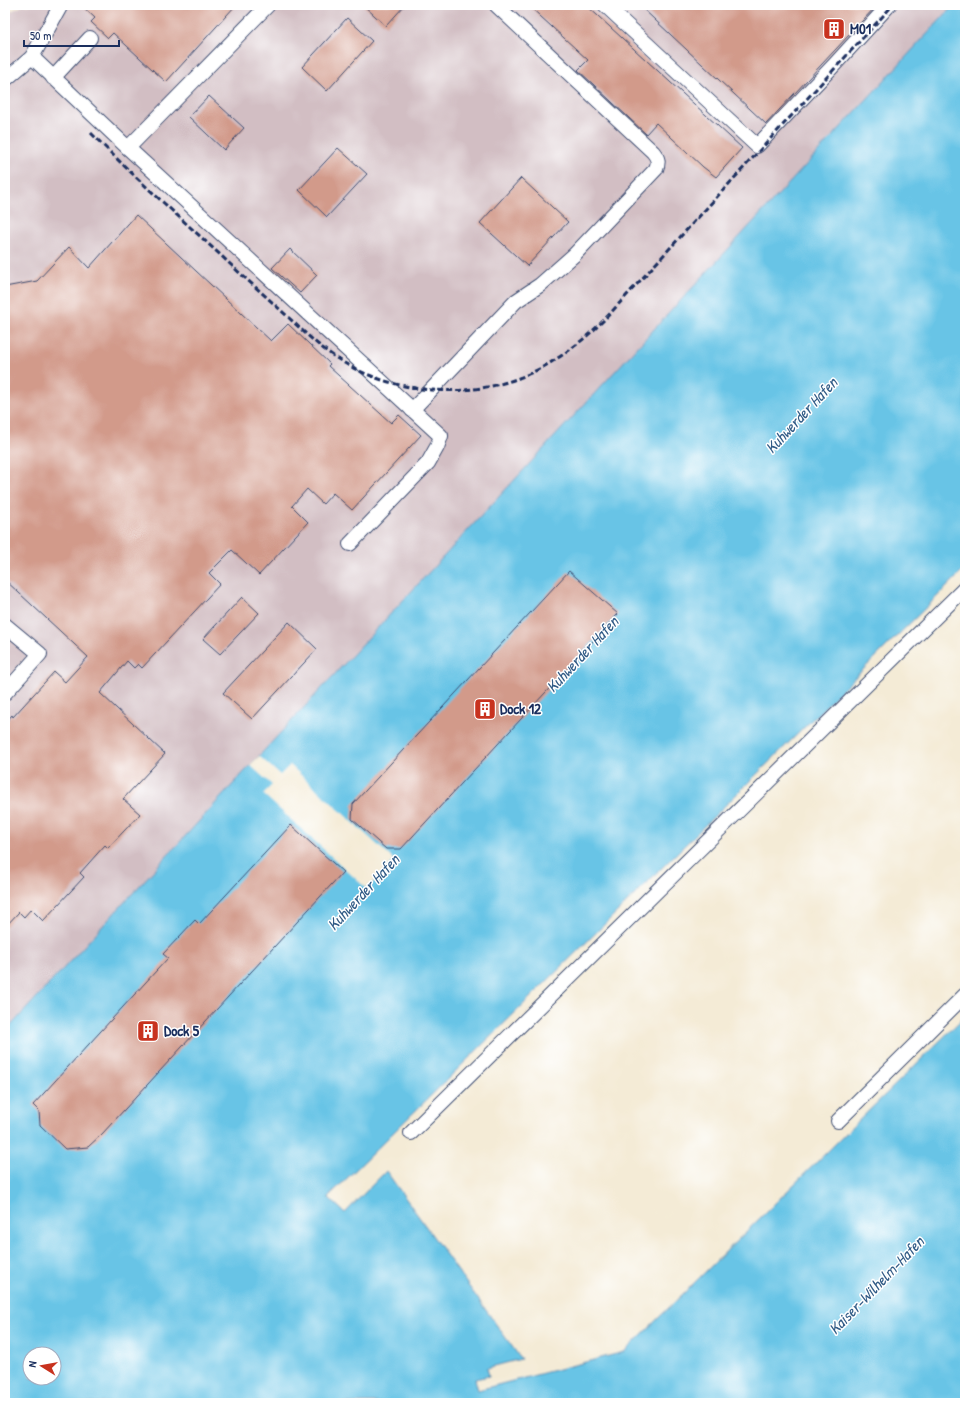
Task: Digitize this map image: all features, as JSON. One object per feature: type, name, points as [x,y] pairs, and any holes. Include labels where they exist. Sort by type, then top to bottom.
[{"type":"lane","points":[[5,80],[32,57],[62,5]]},
{"type":"lane","points":[[128,148],[268,5]]},
{"type":"lane","points":[[412,410],[516,301],[540,285],[574,255],[656,169],[658,165],[658,158],[653,152],[496,5]]},
{"type":"lane","points":[[605,5],[757,146],[889,5]]},
{"type":"lane","points":[[54,78],[90,38]]},
{"type":"lane","points":[[32,57],[128,148],[441,436],[428,463],[350,544]]},
{"type":"lane","points":[[411,1133],[965,588]]},
{"type":"lane","points":[[5,625],[40,654],[5,693]]},
{"type":"lane","points":[[838,1121],[965,995]]},
{"type":"shaded area","points":[[24,5],[954,5],[5,1032],[5,14]]},
{"type":"water","points":[[954,5],[965,5],[965,569],[328,1197],[345,1213],[386,1171],[521,1359],[487,1368],[489,1376],[475,1379],[478,1390],[624,1352],[965,1016],[965,1403],[5,1403],[5,1032]]},
{"type":"pier","points":[[259,756],[280,775],[290,765],[394,860],[367,889],[263,794],[272,785],[250,765]]},
{"type":"building","points":[[81,5],[236,5],[166,82],[113,33],[108,38],[91,22],[95,18]]},
{"type":"building","points":[[363,5],[405,5],[386,26]]},
{"type":"building","points":[[528,5],[586,5],[742,148],[716,177],[703,167],[656,123],[646,134],[578,70],[588,60]]},
{"type":"building","points":[[639,5],[877,5],[766,124]]},
{"type":"building","points":[[347,18],[372,41],[327,91],[302,67]]},
{"type":"building","points":[[209,96],[244,128],[224,150],[189,117]]},
{"type":"building","points":[[338,148],[367,174],[327,217],[299,190]]},
{"type":"building","points":[[521,178],[568,222],[527,266],[480,223]]},
{"type":"building","points":[[136,215],[271,341],[288,324],[330,364],[328,366],[391,423],[399,415],[421,435],[352,510],[333,493],[323,504],[307,489],[292,506],[308,522],[259,575],[232,550],[209,573],[220,584],[142,668],[138,664],[134,668],[127,661],[100,693],[165,754],[123,799],[140,814],[108,848],[105,845],[80,873],[84,877],[43,921],[31,909],[24,917],[19,912],[5,927],[5,723],[12,715],[13,717],[54,672],[65,682],[88,657],[5,580],[5,287],[37,281],[69,247],[89,268]]},
{"type":"building","points":[[290,249],[317,275],[300,293],[272,268]]},
{"type":"building","name":"Dock 12","points":[[569,571],[618,614],[401,849],[386,849],[352,819],[353,804]]},
{"type":"building","points":[[242,597],[259,613],[220,654],[203,639]]},
{"type":"building","points":[[289,622],[317,649],[252,719],[223,693]]},
{"type":"building","name":"Dock 5","points":[[291,825],[343,872],[102,1134],[88,1147],[65,1149],[40,1125],[39,1111],[33,1105],[168,958],[163,954],[195,920],[199,924]]},
{"type":"railway","points":[[91,133],[142,183],[305,333],[338,359],[360,371],[383,380],[408,387],[433,390],[483,388],[507,382],[541,368],[570,349],[597,327],[893,5]]},
{"type":"place","name":"M01","points":[[834,29]]},
{"type":"place","name":"Dock 12","points":[[485,709]]},
{"type":"place","name":"Dock 5","points":[[148,1031]]},
{"type":"water label","name":"Kuhwerder Hafen","points":[[801,415]]},
{"type":"water label","name":"Kuhwerder Hafen","points":[[582,654]]},
{"type":"water label","name":"Kuhwerder Hafen","points":[[363,892]]},
{"type":"water label","name":"Kaiser-Wilhelm-Hafen","points":[[876,1285]]}]
